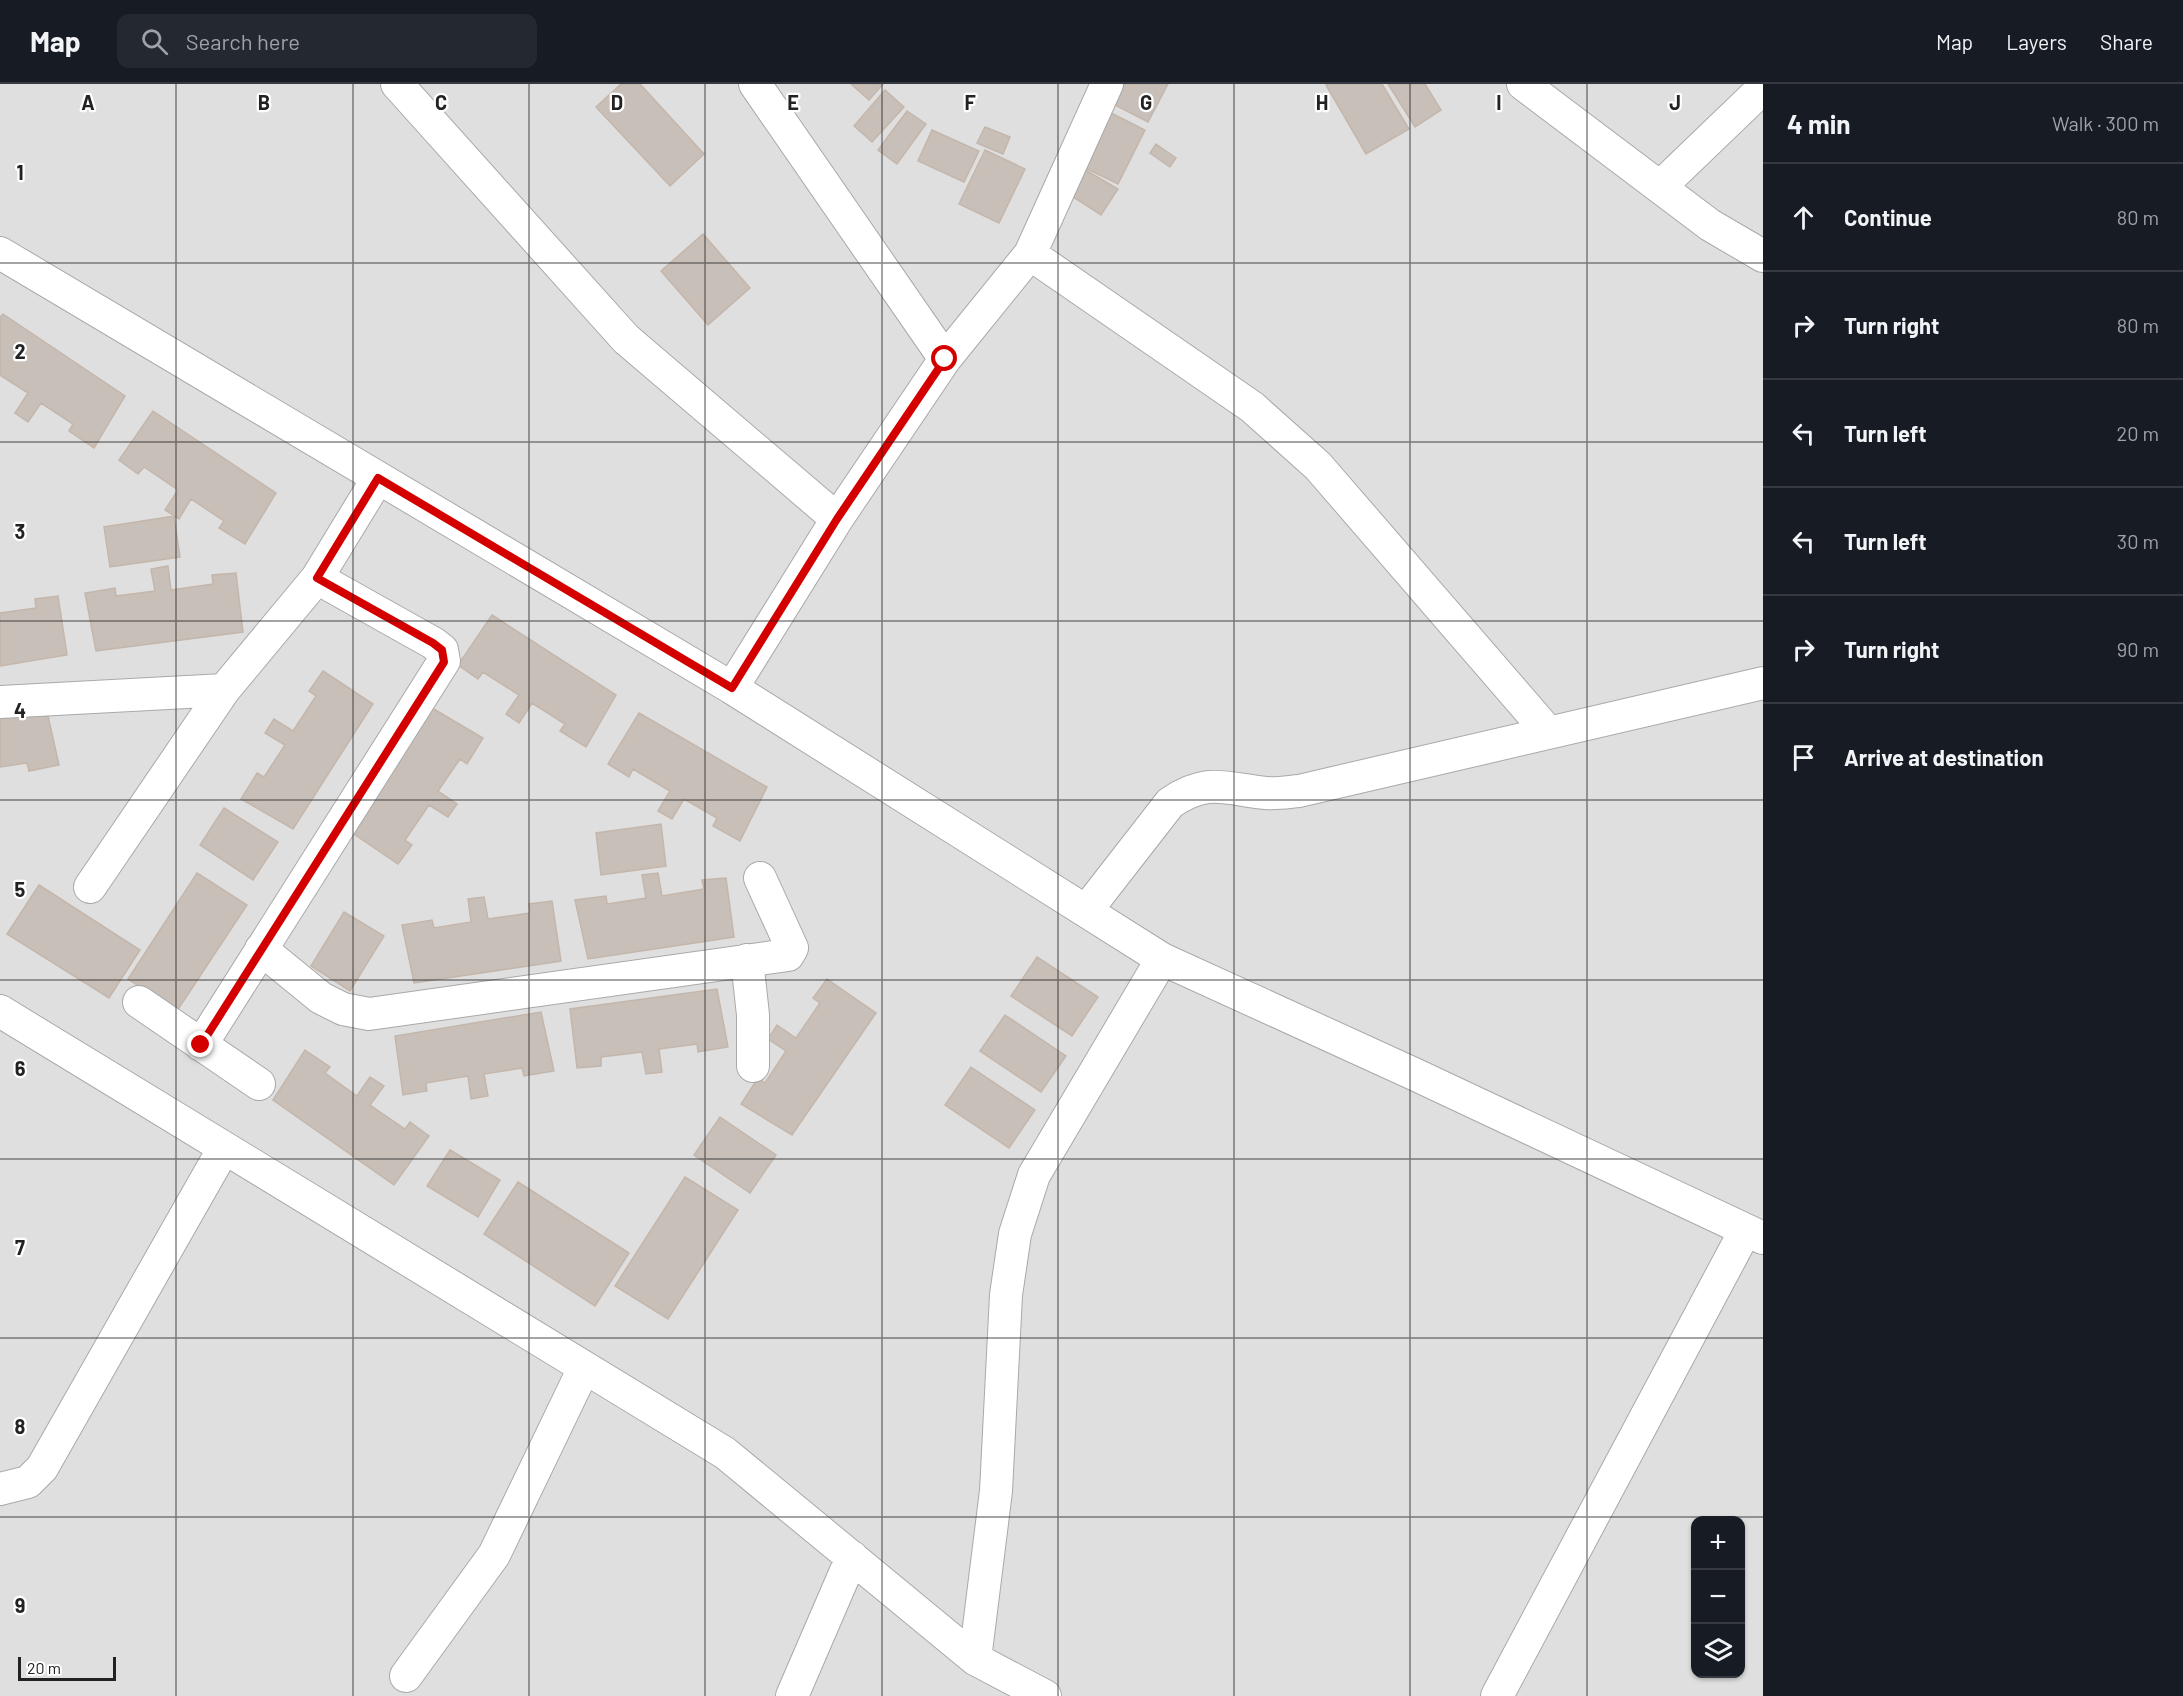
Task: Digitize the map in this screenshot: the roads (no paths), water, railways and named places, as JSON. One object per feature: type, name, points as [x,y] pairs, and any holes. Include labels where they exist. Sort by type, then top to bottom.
[{"type":"street","points":[[397,84],[626,339],[837,519]]},
{"type":"street","points":[[755,84],[945,359]]},
{"type":"street","points":[[732,688],[837,519],[945,359],[1030,254],[1107,84]]},
{"type":"street","points":[[1523,84],[1710,225],[1763,256]]},
{"type":"street","points":[[1659,187],[1763,88]]},
{"type":"street","points":[[1030,254],[1252,407],[1318,466],[1548,732]]},
{"type":"street","points":[[4,265],[378,478],[732,688],[1162,959],[1424,1079],[1754,1235],[1497,1696]]},
{"type":"street","points":[[90,887],[224,690],[317,578],[378,478]]},
{"type":"street","points":[[201,1045],[444,662],[442,650],[433,643],[317,578]]},
{"type":"street","points":[[1086,911],[1170,803],[1187,791],[1207,786],[1269,794],[1299,791],[1763,683]]},
{"type":"street","points":[[0,702],[224,690]]},
{"type":"street","points":[[261,949],[321,998],[343,1009],[369,1014],[788,955],[792,948],[760,878]]},
{"type":"street","points":[[975,1659],[996,1491],[1006,1295],[1015,1234],[1034,1175],[1162,959]]},
{"type":"street","points":[[747,960],[753,1015],[753,1066]]},
{"type":"street","points":[[139,1002],[259,1084]]},
{"type":"street","points":[[0,1011],[725,1453],[975,1659],[1045,1696]]},
{"type":"street","points":[[0,1489],[28,1482],[42,1468],[224,1148]]},
{"type":"street","points":[[406,1676],[494,1555],[584,1368]]},
{"type":"street","points":[[792,1696],[852,1557]]}]
